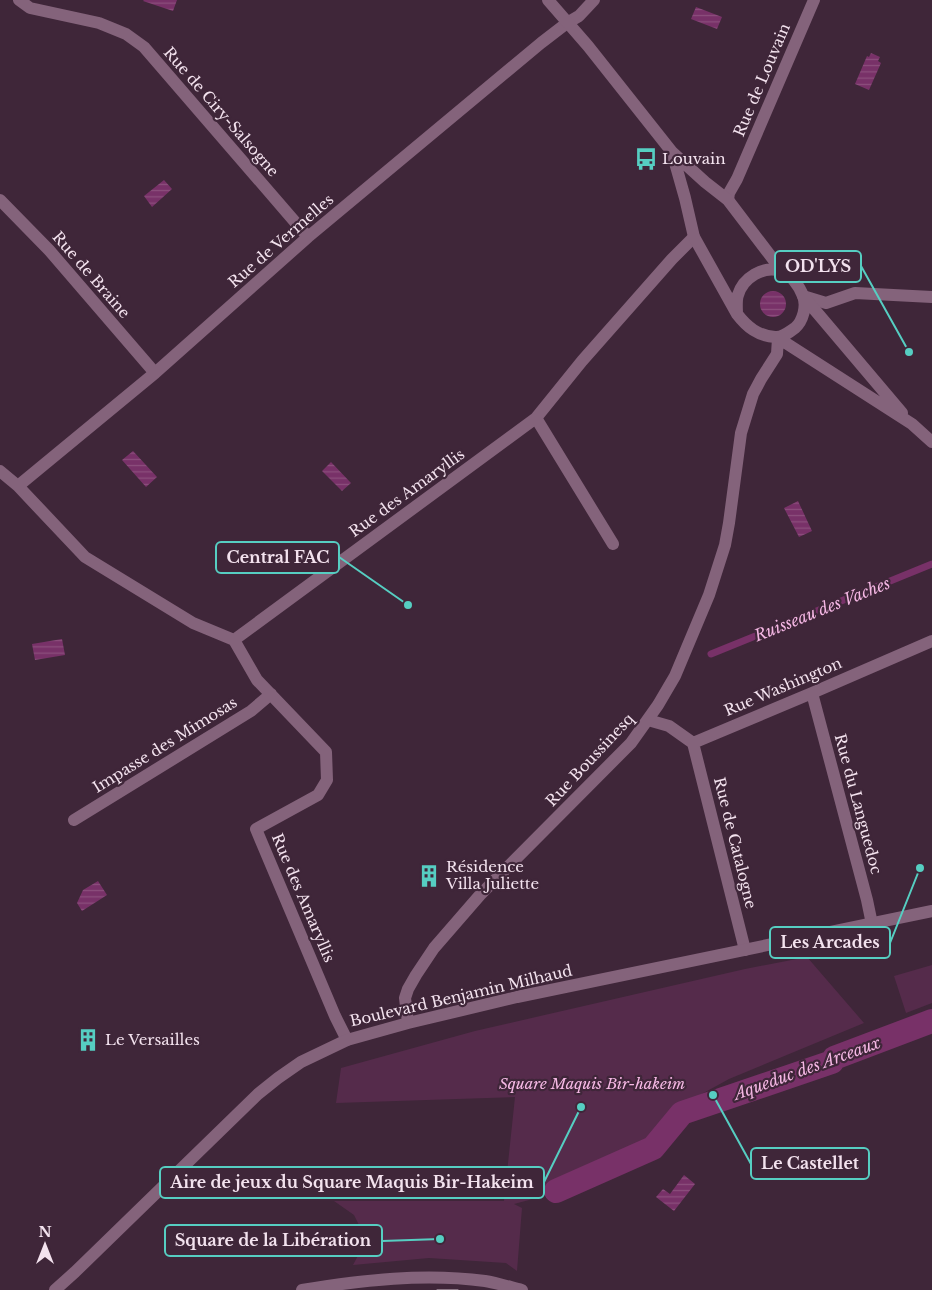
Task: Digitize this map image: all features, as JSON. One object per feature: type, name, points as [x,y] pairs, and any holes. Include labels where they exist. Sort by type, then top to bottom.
[{"type":"street","name":"Rue de Ciry-Salsogne","points":[[18,0],[30,8],[99,22],[126,34],[144,47],[308,237]]},
{"type":"street","points":[[548,0],[672,152],[728,200],[782,271],[791,278],[803,296],[912,424],[932,442]]},
{"type":"street","name":"Rue de Vermelles","points":[[18,486],[156,373],[308,237],[567,22],[579,16],[594,0]]},
{"type":"street","name":"Rue de Louvain","points":[[728,200],[729,193],[737,179],[814,0]]},
{"type":"street","points":[[672,152],[694,237],[744,324],[755,332],[778,338],[912,424]]},
{"type":"street","name":"Rue de Braine","points":[[0,200],[49,250],[156,373]]},
{"type":"street","name":"Rue des Amaryllis","points":[[347,1040],[335,1016],[256,829],[318,795],[327,780],[326,752],[257,680],[234,640],[536,418],[594,346],[672,258],[694,237]]},
{"type":"street","points":[[737,314],[737,296],[742,285],[750,277],[762,271],[782,271]]},
{"type":"street","points":[[803,296],[826,303],[855,293],[932,296]]},
{"type":"street","points":[[778,338],[789,333],[798,325],[804,314],[803,296]]},
{"type":"street","name":"Rue Boussinesq","points":[[408,1023],[405,998],[408,988],[434,948],[480,896],[631,743],[648,720],[675,676],[709,595],[725,545],[741,434],[753,394],[777,354],[778,338]]},
{"type":"street","points":[[536,418],[614,544]]},
{"type":"street","points":[[0,471],[18,486],[85,557],[193,623],[234,640]]},
{"type":"street","name":"Rue Washington","points":[[693,742],[932,641]]},
{"type":"street","name":"Rue du Languedoc","points":[[812,693],[872,924]]},
{"type":"street","name":"Impasse des Mimosas","points":[[74,820],[251,711],[271,694]]},
{"type":"street","points":[[648,720],[669,726],[693,742]]},
{"type":"street","name":"Rue de Catalogne","points":[[693,742],[745,950]]},
{"type":"street","name":"Boulevard Benjamin Milhaud","points":[[55,1290],[258,1094],[301,1062],[347,1040],[408,1023],[517,997],[932,911]]},
{"type":"street","points":[[302,1290],[398,1278],[447,1278],[486,1281],[522,1290]]},
{"type":"green space","name":"Square Maquis Bir-hakeim","points":[[807,957],[864,1023],[729,1079],[667,1113],[646,1144],[529,1200],[514,1204],[522,1208],[517,1271],[506,1263],[429,1258],[353,1265],[361,1250],[362,1231],[354,1215],[334,1201],[504,1201],[515,1097],[336,1103],[341,1068],[475,1031],[745,969]]},
{"type":"green space","points":[[932,965],[932,1003],[906,1013],[894,976]]},
{"type":"shaded area","points":[[144,0],[177,0],[173,11]]},
{"type":"shaded area","points":[[696,7],[722,17],[717,29],[691,19]]},
{"type":"shaded area","points":[[871,53],[880,57],[878,61],[881,63],[869,90],[855,84],[867,56],[869,57]]},
{"type":"shaded area","points":[[164,180],[172,189],[152,207],[144,196]]},
{"type":"shaded area","points":[[773,291],[782,295],[786,304],[782,313],[773,317],[764,313],[760,304],[764,295]]},
{"type":"shaded area","points":[[133,451],[157,477],[146,487],[122,460]]},
{"type":"shaded area","points":[[331,462],[351,483],[342,491],[322,471]]},
{"type":"shaded area","points":[[798,501],[812,531],[799,537],[784,508]]},
{"type":"shaded area","points":[[62,639],[65,655],[35,660],[32,644]]},
{"type":"shaded area","points":[[98,881],[107,895],[82,911],[77,903],[83,890]]},
{"type":"shaded area","points":[[684,1175],[695,1184],[674,1211],[656,1197],[663,1189],[670,1194]]},
{"type":"waterway","name":"Ruisseau des Vaches","points":[[711,654],[932,564]]},
{"type":"waterway","name":"Aqueduc des Arceaux","points":[[556,1191],[653,1148],[682,1113],[832,1062],[834,1058],[932,1021]]},
{"type":"tram line","points":[[437,1290],[458,1290]]},
{"type":"place","name":"Louvain","points":[[646,159]]},
{"type":"place","name":"OD'LYS","points":[[909,352]]},
{"type":"place","name":"Central FAC","points":[[408,605]]},
{"type":"place","name":"Les Arcades","points":[[920,868]]},
{"type":"place","name":"Résidence Villa Juliette","points":[[429,876]]},
{"type":"place","name":"Le Versailles","points":[[88,1040]]},
{"type":"place","name":"Le Castellet","points":[[713,1095]]},
{"type":"place","name":"Aire de jeux du Square Maquis Bir-Hakeim","points":[[581,1107]]},
{"type":"place","name":"Square de la Libération","points":[[440,1239]]}]
